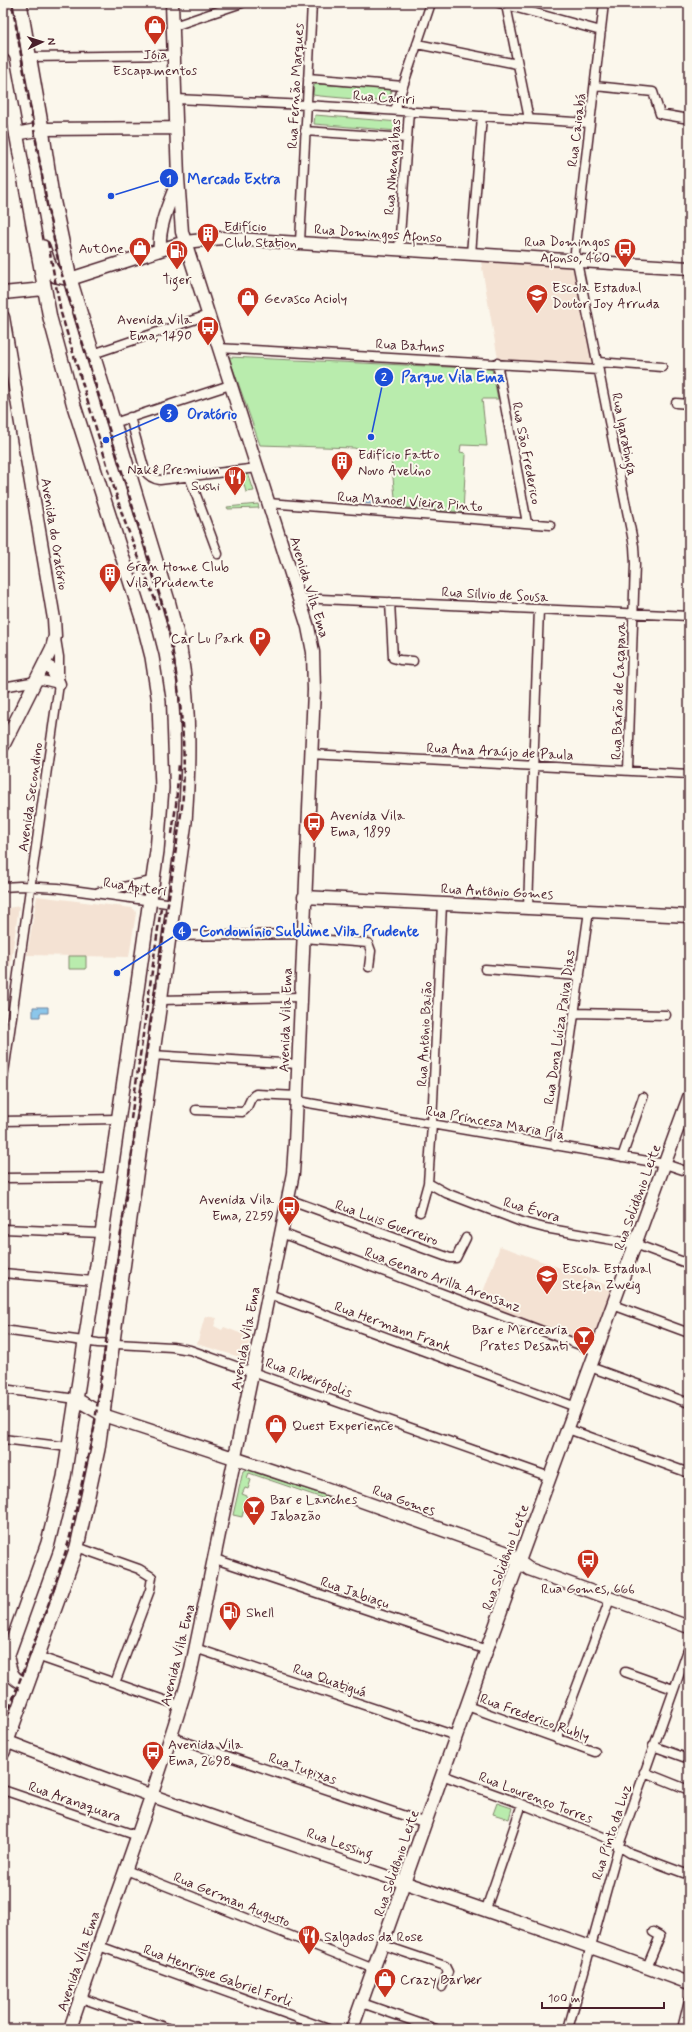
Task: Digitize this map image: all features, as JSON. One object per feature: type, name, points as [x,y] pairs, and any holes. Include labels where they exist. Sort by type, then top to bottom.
[{"type":"main road","points":[[4,1745],[77,1547],[85,1516],[102,1415],[170,936],[185,822],[189,774],[187,700],[181,653],[169,604],[70,279],[51,190],[20,3]]},
{"type":"main road","name":"Avenida Vila Ema","points":[[70,2029],[138,1836],[181,1706],[215,1559],[293,1173],[297,1099],[314,666],[311,642],[299,598],[185,242],[181,222],[178,178],[175,55],[172,3]]},
{"type":"main road","points":[[3,61],[44,288],[74,406],[140,612],[152,656],[159,702],[162,788],[157,850],[150,901],[102,1233],[64,1477],[48,1543],[5,1663],[16,1681],[27,1685]]},
{"type":"main road","points":[[16,134],[42,129],[176,128]]},
{"type":"main road","points":[[160,250],[160,234],[162,225],[178,178]]},
{"type":"main road","points":[[28,196],[50,267],[56,276],[70,279]]},
{"type":"main road","name":"Rua Domingos Afonso","points":[[70,279],[185,242],[222,238],[689,268]]},
{"type":"main road","points":[[3,293],[44,288]]},
{"type":"main road","name":"Avenida do Oratório","points":[[3,317],[51,598],[55,636],[44,665],[3,746]]},
{"type":"main road","points":[[44,665],[56,675],[59,684]]},
{"type":"main road","name":"Rua Antônio Gomes","points":[[304,896],[689,916]]},
{"type":"main road","name":"Rua Solidônio Leite","points":[[352,2029],[406,1882],[442,1775],[487,1650],[689,1097]]},
{"type":"main road","name":"Rua Gomes","points":[[76,1399],[102,1415],[325,1488],[505,1552],[529,1568],[689,1627]]},
{"type":"main road","name":"Rua Lessing","points":[[4,1745],[486,1909],[689,1983]]},
{"type":"street","points":[[174,26],[242,3]]},
{"type":"street","name":"Rua Fernão Marques","points":[[300,242],[312,3]]},
{"type":"street","name":"Rua Nhengaíbas","points":[[395,110],[430,3]]},
{"type":"street","name":"Rua Caioabá","points":[[576,261],[576,243],[604,3]]},
{"type":"street","points":[[529,119],[502,4],[601,31]]},
{"type":"street","points":[[417,44],[517,64]]},
{"type":"street","points":[[30,57],[175,55]]},
{"type":"street","points":[[308,78],[403,86]]},
{"type":"street","points":[[595,86],[653,92],[660,114],[689,119]]},
{"type":"street","name":"Rua Cariri","points":[[176,99],[395,110],[590,123]]},
{"type":"street","name":"Rua Nhengaíbas","points":[[399,250],[409,111]]},
{"type":"street","points":[[471,254],[482,116]]},
{"type":"street","points":[[305,131],[406,138]]},
{"type":"street","name":"Rua Igaratinga","points":[[576,261],[599,366],[634,546],[636,564],[634,613]]},
{"type":"street","points":[[92,354],[208,315]]},
{"type":"street","name":"Rua Batuns","points":[[218,348],[497,363],[662,367]]},
{"type":"street","name":"Rua São Frederico","points":[[497,363],[527,523]]},
{"type":"street","points":[[114,423],[230,385]]},
{"type":"street","points":[[676,403],[689,404]]},
{"type":"street","points":[[130,417],[145,471],[148,476],[160,480],[257,468]]},
{"type":"street","points":[[189,476],[218,554]]},
{"type":"street","name":"Rua Manoel Vieira Pinto","points":[[268,503],[550,525]]},
{"type":"street","name":"Rua Silvio de Sousa","points":[[299,598],[689,616]]},
{"type":"street","points":[[390,602],[393,658],[413,661]]},
{"type":"street","points":[[528,907],[539,609]]},
{"type":"street","name":"Rua Barão de Caçapava","points":[[628,770],[634,613]]},
{"type":"street","name":"Avenida Secondino","points":[[3,1080],[59,684],[59,657],[55,636]]},
{"type":"street","points":[[3,688],[35,681],[49,681],[59,684]]},
{"type":"street","name":"Rua Ana Araújo de Paula","points":[[310,754],[689,774]]},
{"type":"street","name":"Rua Apiteri","points":[[92,893],[152,881]]},
{"type":"street","name":"Rua Apiteri","points":[[3,887],[30,887],[92,893],[174,904]]},
{"type":"street","name":"Rua Antônio Baião","points":[[420,1212],[428,1183],[442,904]]},
{"type":"street","name":"Rua Dona Luíza Paiva Dias","points":[[555,1146],[589,911]]},
{"type":"street","points":[[170,936],[303,936],[368,943],[371,951],[369,967]]},
{"type":"street","points":[[484,969],[580,976]]},
{"type":"street","points":[[161,1000],[300,996]]},
{"type":"street","points":[[575,1013],[666,1015]]},
{"type":"street","points":[[152,1055],[298,1064]]},
{"type":"street","name":"Rua Princesa Maria Pia","points":[[196,1110],[242,1112],[246,1110],[253,1095],[256,1094],[297,1099],[555,1146],[665,1164],[689,1172]]},
{"type":"street","points":[[622,1157],[643,1097]]},
{"type":"street","points":[[3,1120],[118,1119]]},
{"type":"street","points":[[3,1178],[110,1177]]},
{"type":"street","name":"Rua Évora","points":[[428,1183],[446,1193],[533,1226],[635,1244],[689,1264]]},
{"type":"street","name":"Rua Luis Guerreiro","points":[[288,1199],[450,1258],[456,1258],[466,1238]]},
{"type":"street","points":[[3,1229],[102,1233]]},
{"type":"street","name":"Rua Genaro Arilla Arensanz","points":[[281,1233],[596,1351]]},
{"type":"street","points":[[3,1273],[94,1281]]},
{"type":"street","name":"Rua Hermann Frank","points":[[269,1294],[576,1407]]},
{"type":"street","points":[[613,1305],[689,1333]]},
{"type":"street","name":"Rua Ribeirópolis","points":[[3,1330],[112,1344],[172,1347],[190,1350],[254,1371],[550,1477]]},
{"type":"street","points":[[590,1367],[689,1403]]},
{"type":"street","points":[[3,1389],[76,1399]]},
{"type":"street","points":[[568,1429],[689,1473]]},
{"type":"street","points":[[3,1439],[68,1447]]},
{"type":"street","points":[[77,1547],[139,1569],[152,1577],[150,1590],[116,1683]]},
{"type":"street","name":"Rua Jabiaçu","points":[[215,1559],[487,1650]]},
{"type":"street","points":[[557,1739],[610,1599]]},
{"type":"street","name":"Rua Pinto da Luz","points":[[568,2029],[619,1845],[689,1646]]},
{"type":"street","name":"Rua Quatiguá","points":[[195,1648],[456,1736]]},
{"type":"street","points":[[37,1656],[181,1706]]},
{"type":"street","points":[[625,1672],[673,1689]]},
{"type":"street","name":"Rua Frederico Rubly","points":[[467,1706],[595,1752]]},
{"type":"street","name":"Rua Tupixas","points":[[171,1737],[426,1823]]},
{"type":"street","points":[[654,1746],[689,1759]]},
{"type":"street","points":[[644,1772],[689,1790]]},
{"type":"street","name":"Rua Lourenço Torres","points":[[442,1775],[522,1804],[619,1845],[630,1853],[689,1875]]},
{"type":"street","name":"Rua Aranaquara","points":[[3,1790],[138,1836]]},
{"type":"street","points":[[486,1909],[522,1804]]},
{"type":"street","name":"Rua German Augusto","points":[[126,1870],[374,1969]]},
{"type":"street","points":[[647,1967],[660,1936],[653,1932]]},
{"type":"street","points":[[383,1945],[445,1966],[448,1972],[442,1987]]},
{"type":"street","name":"Rua Henrique Gabriel Forli","points":[[99,1946],[328,2029]]},
{"type":"street","points":[[81,1998],[170,2029]]},
{"type":"street","points":[[682,2029],[689,2000]]},
{"type":"street","points":[[362,2003],[436,2029]]},
{"type":"shaded area","name":"Escola Estadual Doutor Joy Arruda","points":[[481,262],[568,267],[573,269],[584,319],[592,361],[591,363],[588,365],[498,359]]},
{"type":"shaded area","points":[[37,896],[132,908],[136,913],[129,957],[27,955]]},
{"type":"shaded area","points":[[19,906],[4,1010],[3,1010],[3,909]]},
{"type":"shaded area","name":"Escola Estadual Stefan Zweig","points":[[500,1246],[615,1288],[593,1343],[589,1344],[479,1303]]},
{"type":"shaded area","points":[[205,1316],[217,1318],[214,1326],[222,1330],[224,1327],[250,1337],[246,1356],[243,1358],[197,1344]]},
{"type":"green space","points":[[314,85],[392,90],[388,102],[313,95]]},
{"type":"green space","points":[[315,115],[399,122],[398,131],[314,124]]},
{"type":"green space","points":[[229,357],[492,369],[498,399],[482,399],[487,446],[461,445],[460,452],[465,453],[466,455],[463,512],[396,507],[391,458],[354,448],[260,445]]},
{"type":"green space","points":[[248,473],[254,491],[246,492],[241,474]]},
{"type":"green space","points":[[258,504],[259,508],[228,509],[227,507]]},
{"type":"green space","points":[[69,956],[86,956],[86,969],[69,969]]},
{"type":"green space","points":[[246,1469],[333,1498],[331,1501],[249,1473],[247,1478],[251,1480],[248,1489],[245,1488],[242,1494],[247,1496],[242,1517],[233,1515],[243,1471]]},
{"type":"green space","points":[[497,1803],[512,1808],[509,1819],[493,1814]]},
{"type":"water","points":[[362,498],[388,500],[387,505],[362,503]]},
{"type":"water","points":[[33,1007],[48,1007],[48,1013],[40,1013],[40,1017],[33,1017]]},
{"type":"railway","points":[[3,1725],[50,1600],[69,1541],[94,1429],[182,807],[184,783],[181,710],[165,613],[59,265],[12,3]]},
{"type":"railway","points":[[48,242],[61,313],[123,517],[159,610]]},
{"type":"railway","points":[[172,834],[179,763]]},
{"type":"railway","points":[[131,1119],[161,908]]},
{"type":"place","name":"Jóia Escapamentos","points":[[155,46]]},
{"type":"place","name":"Mercado Extra","points":[[111,196]]},
{"type":"place","name":"Edifício Club Station","points":[[208,254]]},
{"type":"place","name":"AutOne","points":[[140,268]]},
{"type":"place","name":"Rua Domingos Afonso, 460","points":[[625,268]]},
{"type":"place","name":"Tiger","points":[[177,270]]},
{"type":"place","name":"Escola Estadual Doutor Joy Arruda","points":[[537,314]]},
{"type":"place","name":"Gevasco Acioly","points":[[248,318]]},
{"type":"place","name":"Avenida Vila Ema, 1490","points":[[208,346]]},
{"type":"place","name":"Parque Vila Ema","points":[[371,437]]},
{"type":"place","name":"Oratório","points":[[106,440]]},
{"type":"place","name":"Edifício Fatto Novo Avelino","points":[[342,482]]},
{"type":"place","name":"Nakê Premium Sushi","points":[[235,496]]},
{"type":"place","name":"Gran Home Club Vila Prudente","points":[[110,594]]},
{"type":"place","name":"Car Lu Park","points":[[260,658]]},
{"type":"place","name":"Avenida Vila Ema, 1899","points":[[314,842]]},
{"type":"place","name":"Condomínio Sublime Vila Prudente","points":[[117,973]]},
{"type":"place","name":"Avenida Vila Ema, 2259","points":[[289,1226]]},
{"type":"place","name":"Escola Estadual Stefan Zweig","points":[[547,1296]]},
{"type":"place","name":"Bar e Mercearia Prates Desanti","points":[[584,1356]]},
{"type":"place","name":"Quest Experience","points":[[276,1444]]},
{"type":"place","name":"Bar e Lanches Jabazão","points":[[254,1526]]},
{"type":"place","name":"Rua Gomes, 666","points":[[588,1580]]},
{"type":"place","name":"Shell","points":[[230,1632]]},
{"type":"place","name":"Avenida Vila Ema, 2698","points":[[153,1772]]},
{"type":"place","name":"Salgados da Rose","points":[[309,1956]]},
{"type":"place","name":"Crazy Barber","points":[[385,1998]]}]
